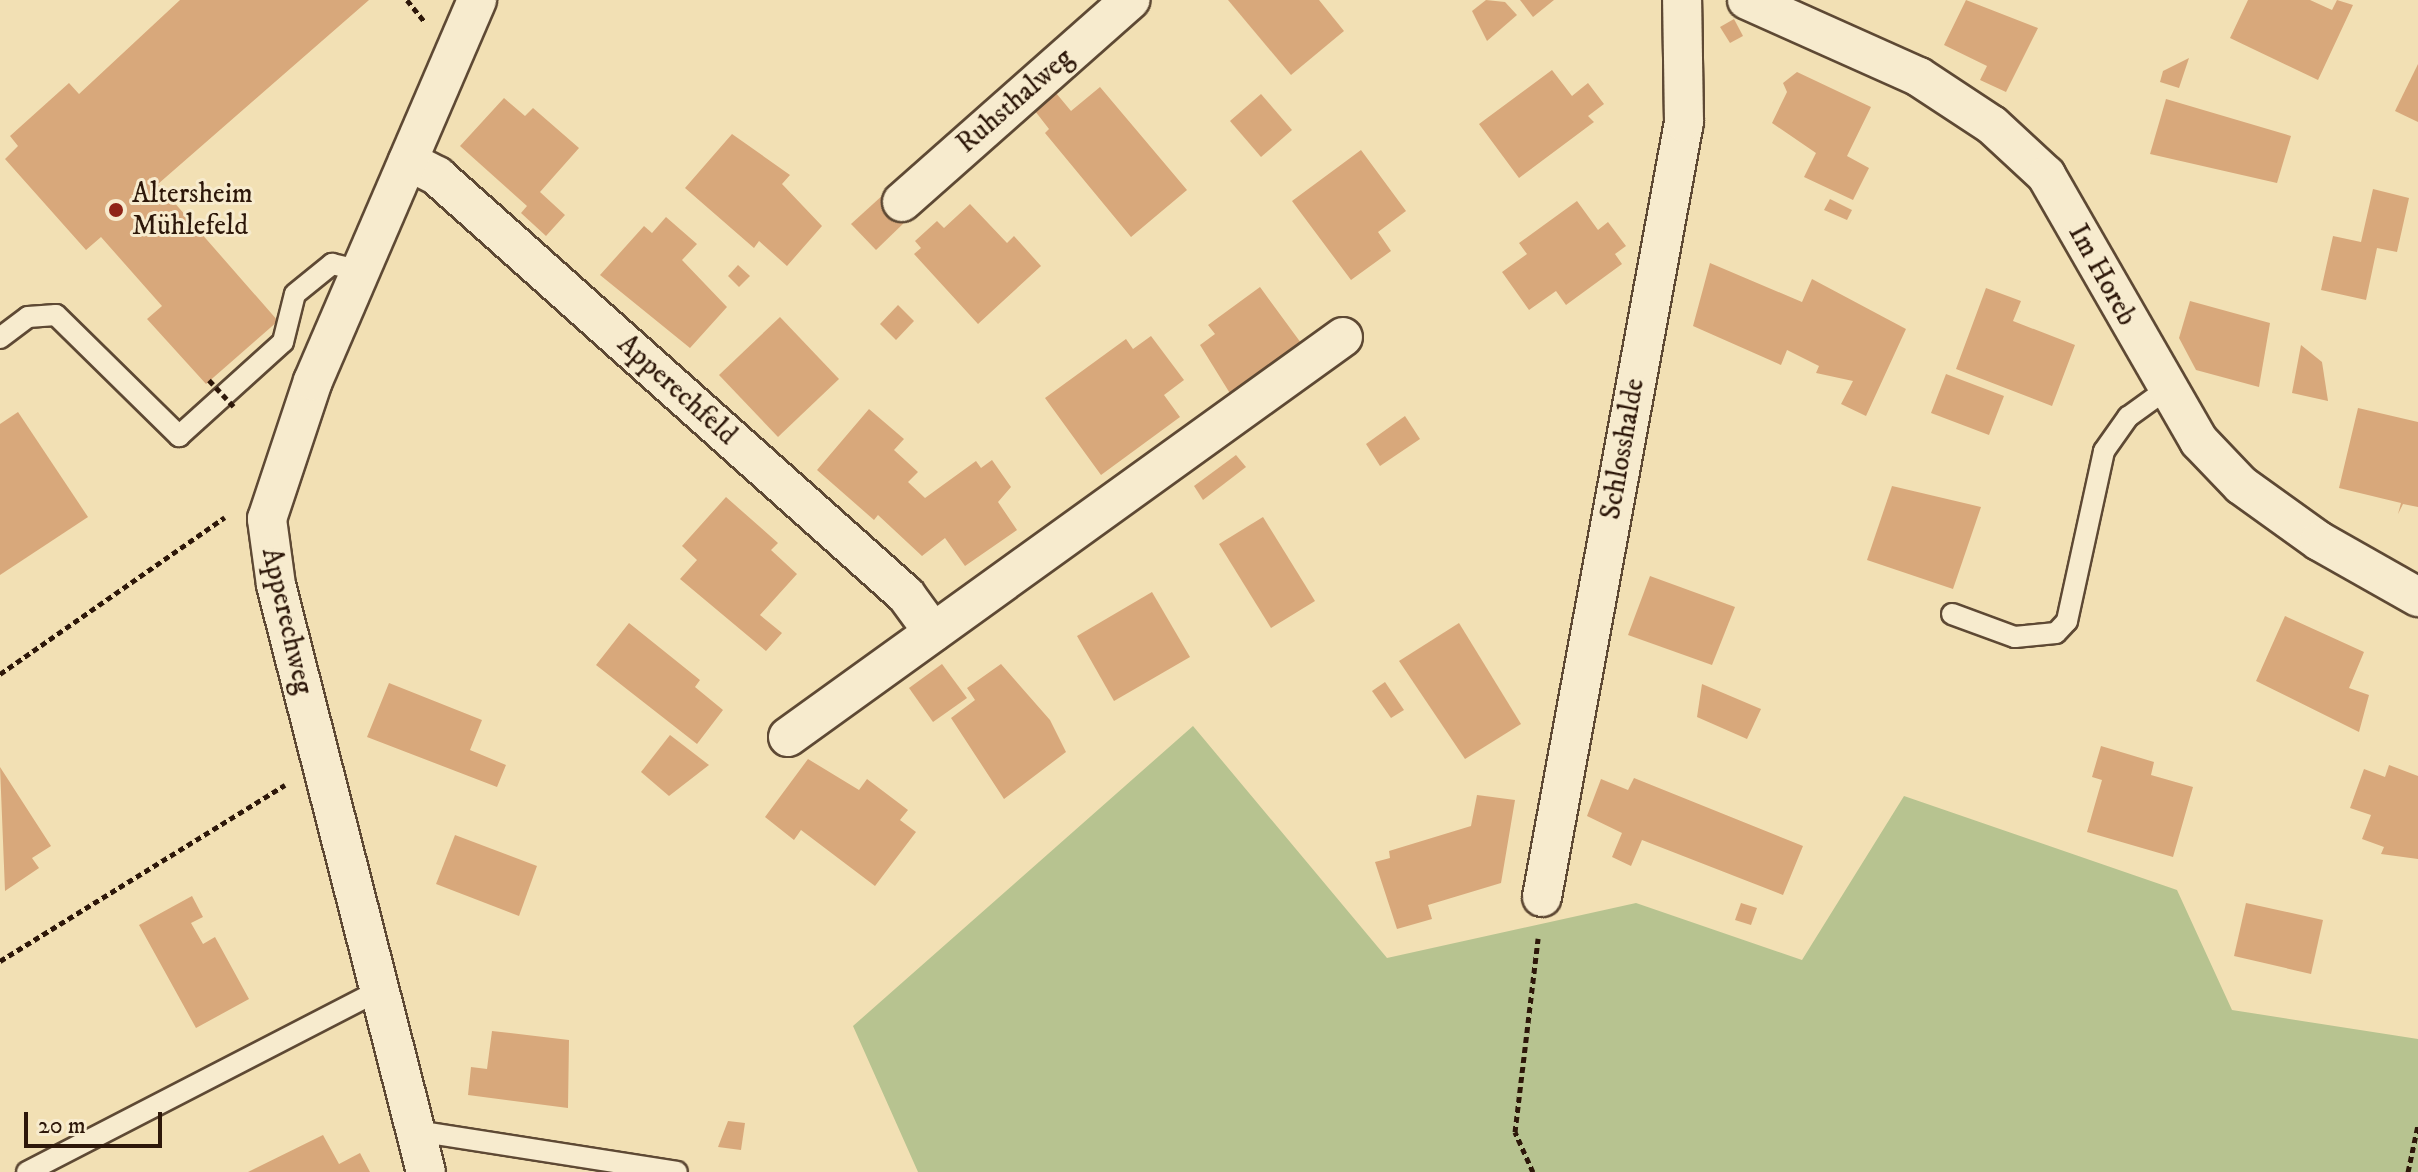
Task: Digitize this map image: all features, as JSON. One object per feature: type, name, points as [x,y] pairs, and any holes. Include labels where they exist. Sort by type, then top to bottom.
[{"type":"street","name":"Apperechweg","points":[[426,1172],[276,585],[267,519],[313,381],[477,0]]},
{"type":"street","name":"Ruhsthalweg","points":[[902,202],[1130,0]]},
{"type":"street","name":"Schlosshalde","points":[[1542,897],[1684,122],[1682,0]]},
{"type":"street","name":"Im Horeb","points":[[1747,0],[1919,77],[1992,125],[2046,175],[2164,391],[2241,485],[2319,541],[2418,597]]},
{"type":"street","name":"Apperechfeld","points":[[408,161],[437,176],[871,564],[933,632]]},
{"type":"street","points":[[788,737],[1343,337]]},
{"type":"lane","points":[[0,338],[28,317],[56,315],[179,436],[283,342],[295,294],[332,264],[362,271]]},
{"type":"lane","points":[[1952,614],[2015,637],[2056,633],[2067,621],[2104,451],[2128,417],[2164,391]]},
{"type":"lane","points":[[27,1172],[380,990]]},
{"type":"lane","points":[[416,1131],[677,1172]]},
{"type":"path","points":[[209,380],[236,409]]},
{"type":"path","points":[[0,674],[222,517],[267,519]]},
{"type":"path","points":[[0,961],[322,762]]},
{"type":"path","points":[[1533,1172],[1515,1132],[1542,897]]},
{"type":"path","points":[[2408,1172],[2418,1125]]},
{"type":"green space","points":[[1193,726],[1387,958],[1636,903],[1802,960],[1904,796],[2177,890],[2232,1010],[2418,1039],[2418,1172],[918,1172],[853,1026]]},
{"type":"building","name":"Altersheim Mühlefeld","points":[[180,0],[369,0],[158,184],[278,321],[206,384],[147,319],[162,306],[101,237],[86,250],[5,159],[18,146],[10,136],[69,83],[79,94]]},
{"type":"building","points":[[1228,0],[1319,0],[1344,31],[1291,75]]},
{"type":"building","points":[[1486,0],[1505,2],[1517,15],[1487,41],[1472,11]]},
{"type":"building","points":[[1520,0],[1554,0],[1533,17]]},
{"type":"building","points":[[1966,0],[2038,28],[2006,92],[1980,80],[1987,66],[1944,45]]},
{"type":"building","points":[[2248,0],[2310,0],[2332,10],[2337,0],[2353,5],[2318,80],[2230,38]]},
{"type":"building","points":[[1734,19],[1743,36],[1730,43],[1720,27]]},
{"type":"building","points":[[2189,58],[2179,88],[2160,82],[2163,71]]},
{"type":"building","points":[[2418,64],[2418,122],[2395,111]]},
{"type":"building","points":[[1552,70],[1572,96],[1588,83],[1604,104],[1588,116],[1594,122],[1519,178],[1479,124]]},
{"type":"building","points":[[1797,72],[1871,107],[1847,156],[1869,168],[1853,200],[1804,177],[1816,153],[1772,123],[1787,92],[1783,83]]},
{"type":"building","points":[[1100,87],[1187,190],[1131,237],[1045,133],[1049,129],[1035,111],[1056,93],[1071,111]]},
{"type":"building","points":[[1261,94],[1292,130],[1261,157],[1230,121]]},
{"type":"building","points":[[504,98],[525,116],[533,108],[579,148],[540,192],[565,215],[546,236],[521,213],[527,206],[460,146]]},
{"type":"building","points":[[2166,99],[2291,136],[2277,183],[2150,154]]},
{"type":"building","points":[[732,134],[790,175],[782,184],[822,226],[787,266],[759,241],[754,248],[685,188]]},
{"type":"building","points":[[1361,150],[1406,211],[1378,232],[1391,251],[1351,280],[1292,201]]},
{"type":"building","points":[[2373,189],[2409,198],[2397,252],[2377,248],[2366,300],[2321,290],[2333,236],[2361,242]]},
{"type":"building","points":[[884,194],[908,219],[876,250],[851,224]]},
{"type":"building","points":[[1830,199],[1852,210],[1847,220],[1824,210]]},
{"type":"building","points":[[1577,201],[1598,230],[1608,222],[1626,246],[1615,254],[1622,264],[1566,305],[1556,291],[1529,310],[1502,272],[1527,254],[1519,243]]},
{"type":"building","points":[[970,204],[1007,243],[1014,236],[1041,266],[978,324],[914,254],[921,248],[915,241],[937,221],[944,228]]},
{"type":"building","points":[[666,217],[697,244],[682,260],[727,307],[690,348],[600,275],[644,226],[652,233]]},
{"type":"building","points":[[1710,263],[1802,302],[1812,279],[1906,329],[1866,416],[1841,404],[1853,381],[1816,373],[1819,366],[1787,350],[1781,365],[1693,326]]},
{"type":"building","points":[[738,265],[750,276],[739,287],[728,276]]},
{"type":"building","points":[[1260,287],[1301,343],[1231,395],[1200,345],[1215,334],[1208,325]]},
{"type":"building","points":[[1986,288],[2021,301],[2013,321],[2075,345],[2052,406],[1956,369]]},
{"type":"building","points":[[2190,301],[2270,323],[2259,387],[2196,370],[2179,338]]},
{"type":"building","points":[[898,305],[914,321],[896,340],[880,324]]},
{"type":"building","points":[[780,317],[839,379],[778,437],[719,375]]},
{"type":"building","points":[[1151,336],[1184,380],[1164,395],[1180,417],[1101,475],[1045,398],[1126,339],[1133,349]]},
{"type":"building","points":[[2301,345],[2322,362],[2328,401],[2292,393]]},
{"type":"building","points":[[1946,374],[2004,396],[1989,435],[1931,413]]},
{"type":"building","points":[[2358,408],[2418,422],[2418,507],[2403,504],[2398,514],[2401,503],[2339,488]]},
{"type":"building","points":[[869,409],[904,439],[894,450],[918,472],[908,482],[925,498],[976,461],[981,468],[992,460],[1011,487],[998,502],[1017,530],[965,566],[945,538],[922,556],[878,515],[874,520],[817,470]]},
{"type":"building","points":[[18,412],[88,517],[0,575],[0,424]]},
{"type":"building","points":[[1405,416],[1420,439],[1380,466],[1366,444]]},
{"type":"building","points":[[1236,455],[1246,467],[1203,500],[1194,486]]},
{"type":"building","points":[[1892,486],[1981,507],[1953,589],[1867,560]]},
{"type":"building","points":[[726,497],[778,543],[771,550],[797,574],[760,615],[782,633],[766,651],[680,579],[697,560],[682,546]]},
{"type":"building","points":[[1263,517],[1315,601],[1271,628],[1219,544]]},
{"type":"building","points":[[1650,576],[1735,607],[1712,665],[1628,635]]},
{"type":"building","points":[[1152,592],[1190,657],[1114,701],[1077,636]]},
{"type":"building","points":[[2285,616],[2364,652],[2349,688],[2369,695],[2359,732],[2256,681]]},
{"type":"building","points":[[629,623],[700,680],[695,687],[723,710],[697,744],[596,665]]},
{"type":"building","points":[[1459,623],[1521,724],[1465,759],[1399,661]]},
{"type":"building","points":[[942,664],[967,698],[933,722],[909,688]]},
{"type":"building","points":[[1001,664],[1050,720],[1066,752],[1004,799],[951,718],[975,700],[967,688]]},
{"type":"building","points":[[1385,682],[1404,710],[1391,718],[1372,691]]},
{"type":"building","points":[[389,683],[482,720],[470,750],[506,765],[497,787],[367,737]]},
{"type":"building","points":[[1702,684],[1761,709],[1747,739],[1697,717]]},
{"type":"building","points":[[670,735],[709,765],[669,796],[641,772]]},
{"type":"building","points":[[2101,746],[2154,762],[2151,775],[2193,787],[2173,857],[2087,832],[2102,780],[2092,777]]},
{"type":"building","points":[[808,759],[859,790],[867,779],[908,810],[900,820],[916,832],[875,886],[801,830],[794,840],[765,817]]},
{"type":"building","points":[[2389,765],[2418,776],[2418,859],[2381,854],[2384,847],[2362,839],[2371,815],[2350,808],[2364,769],[2385,777]]},
{"type":"building","points":[[0,767],[51,846],[32,858],[39,868],[5,891]]},
{"type":"building","points":[[1634,778],[1803,846],[1783,895],[1642,840],[1631,866],[1612,857],[1622,833],[1587,816],[1601,779],[1628,790]]},
{"type":"building","points":[[1477,795],[1515,800],[1501,883],[1428,905],[1432,919],[1397,929],[1375,862],[1390,858],[1389,851],[1471,826]]},
{"type":"building","points":[[455,835],[537,866],[519,916],[436,884]]},
{"type":"building","points":[[192,896],[203,917],[191,923],[203,944],[215,937],[249,999],[196,1028],[139,925]]},
{"type":"building","points":[[1741,903],[1757,908],[1751,925],[1735,920]]},
{"type":"building","points":[[2246,903],[2323,920],[2311,974],[2234,956]]},
{"type":"building","points":[[492,1031],[569,1040],[568,1108],[468,1095],[471,1067],[487,1069]]},
{"type":"building","points":[[728,1121],[745,1123],[741,1150],[718,1147]]},
{"type":"building","points":[[323,1135],[339,1164],[360,1153],[370,1172],[248,1172]]},
{"type":"place","name":"Altersheim Mühlefeld","points":[[116,210]]}]
